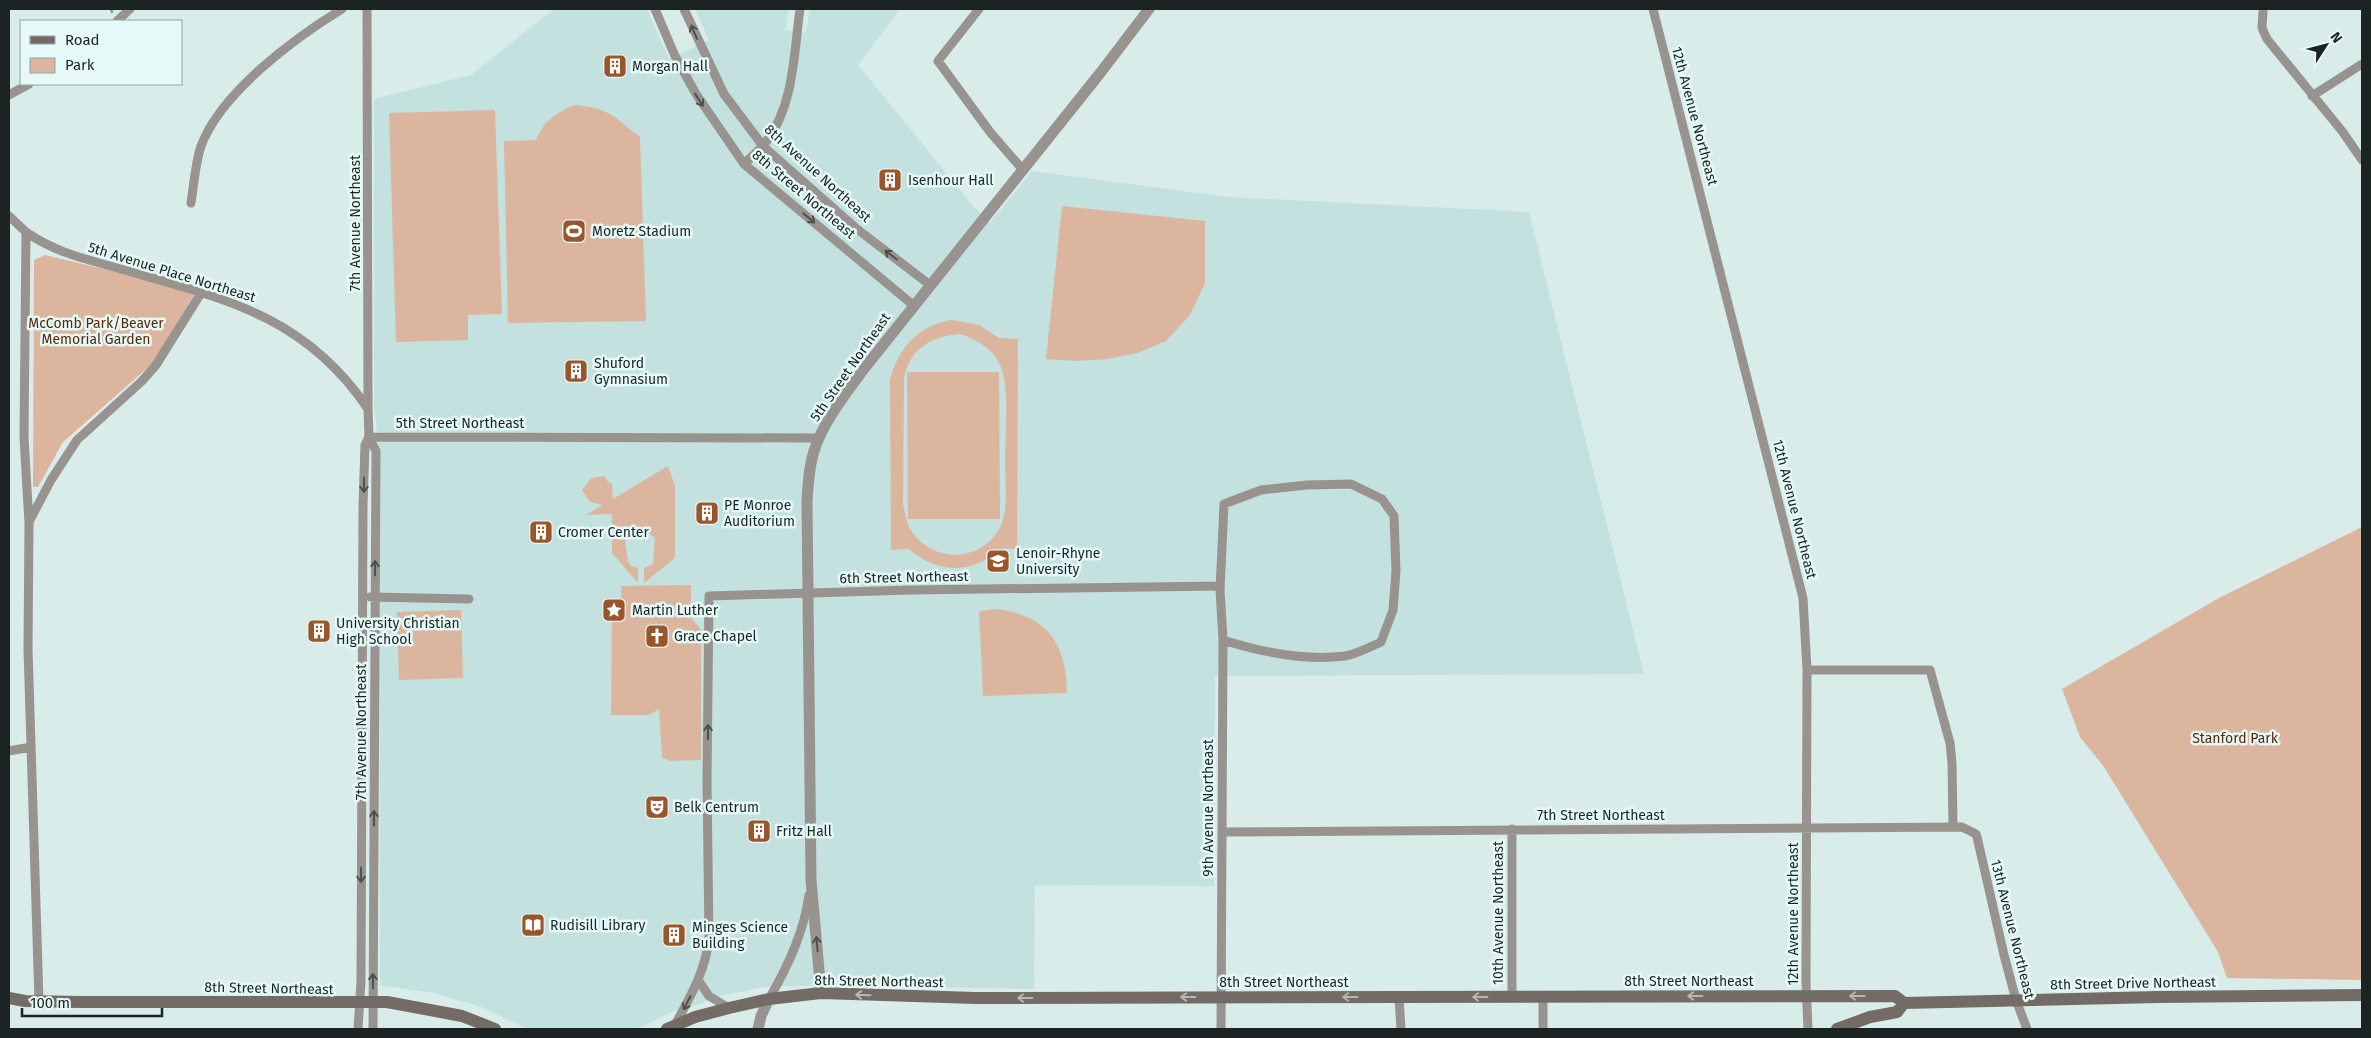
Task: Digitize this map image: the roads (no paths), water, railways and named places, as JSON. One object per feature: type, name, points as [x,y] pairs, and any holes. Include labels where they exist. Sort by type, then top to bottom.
[{"type":"main road","name":"8th Street Northeast","points":[[671,1027],[695,1017],[729,1008],[769,999],[821,993],[976,998],[1894,996],[1904,1003]]},
{"type":"main road","name":"8th Street Drive Northeast","points":[[1904,1003],[2362,995]]},
{"type":"main road","name":"8th Street Northeast","points":[[9,998],[39,1001],[387,1002],[462,1016],[495,1029]]},
{"type":"main road","points":[[1837,1029],[1870,1017],[1897,1012],[1904,1003]]},
{"type":"street","points":[[118,20],[130,9]]},
{"type":"street","points":[[191,202],[201,146],[214,119],[274,58],[342,9]]},
{"type":"street","name":"7th Avenue Northeast","points":[[367,9],[368,409],[369,437],[376,451],[373,1029]]},
{"type":"street","name":"8th Street Northeast","points":[[655,9],[674,56],[696,94],[744,164],[913,305]]},
{"type":"street","name":"8th Avenue Northeast","points":[[684,9],[724,94],[763,146],[857,229],[930,285]]},
{"type":"street","points":[[744,164],[763,146],[773,132],[785,104],[800,9]]},
{"type":"street","points":[[979,9],[938,61],[990,132],[1023,170]]},
{"type":"street","name":"5th Street Northeast","points":[[369,437],[819,438],[848,392],[913,305],[1023,170],[1149,9]]},
{"type":"street","name":"12th Avenue Northeast","points":[[1653,9],[1802,590],[1807,670],[1806,996],[1808,1029]]},
{"type":"street","points":[[2263,12],[2262,28],[2264,35],[2342,131],[2362,160]]},
{"type":"street","points":[[2312,96],[2362,64]]},
{"type":"street","points":[[9,95],[26,85]]},
{"type":"street","name":"5th Avenue Place Northeast","points":[[9,216],[26,232],[56,250],[201,293],[260,314],[300,337],[338,369],[368,409]]},
{"type":"street","points":[[26,232],[24,275],[24,438],[29,523],[28,614],[39,1001]]},
{"type":"street","points":[[29,523],[51,480],[77,440],[142,381],[156,365],[201,293]]},
{"type":"street","name":"7th Avenue Northeast","points":[[358,1029],[360,1003],[364,456],[365,445],[369,437]]},
{"type":"street","points":[[819,438],[809,475],[807,501],[807,593],[811,880],[821,993]]},
{"type":"street","name":"9th Avenue Northeast","points":[[1221,1029],[1223,640],[1220,586],[1224,504],[1260,490],[1307,485],[1351,484],[1382,499],[1394,516],[1396,571],[1393,610],[1382,642],[1347,656],[1312,657],[1251,649],[1223,640]]},
{"type":"street","name":"6th Street Northeast","points":[[698,980],[707,957],[709,938],[707,781],[709,596],[1220,586]]},
{"type":"street","points":[[363,597],[469,599]]},
{"type":"street","points":[[1807,670],[1930,670],[1950,743],[1953,827]]},
{"type":"street","points":[[9,751],[31,747]]},
{"type":"street","name":"7th Street Northeast","points":[[1223,832],[1962,827],[1976,834]]},
{"type":"street","name":"10th Avenue Northeast","points":[[1512,829],[1512,997]]},
{"type":"street","name":"13th Avenue Northeast","points":[[1976,834],[2016,1000],[2027,1029]]},
{"type":"street","points":[[758,1029],[761,1016],[799,937],[807,914],[811,880]]},
{"type":"street","points":[[671,1027],[698,980],[709,996],[729,1008]]},
{"type":"street","points":[[1543,997],[1543,1029]]},
{"type":"street","points":[[1399,998],[1401,1029]]},
{"type":"place","name":"Morgan Hall","points":[[615,66]]},
{"type":"place","name":"Isenhour Hall","points":[[890,180]]},
{"type":"place","name":"Moretz Stadium","points":[[574,231]]},
{"type":"place","name":"Shuford Gymnasium","points":[[576,371]]},
{"type":"place","name":"PE Monroe Auditorium","points":[[707,513]]},
{"type":"place","name":"Cromer Center","points":[[541,532]]},
{"type":"place","name":"Lenoir-Rhyne University","points":[[998,561]]},
{"type":"place","name":"Martin Luther","points":[[614,610]]},
{"type":"place","name":"University Christian High School","points":[[319,631]]},
{"type":"place","name":"Grace Chapel","points":[[657,636]]},
{"type":"place","name":"Belk Centrum","points":[[657,807]]},
{"type":"place","name":"Fritz Hall","points":[[759,831]]},
{"type":"place","name":"Rudisill Library","points":[[533,925]]},
{"type":"place","name":"Minges Science Building","points":[[674,935]]},
{"type":"park label","name":"McComb Park/Beaver Memorial Garden","points":[[96,332]]},
{"type":"park label","name":"Stanford Park","points":[[2235,738]]}]
